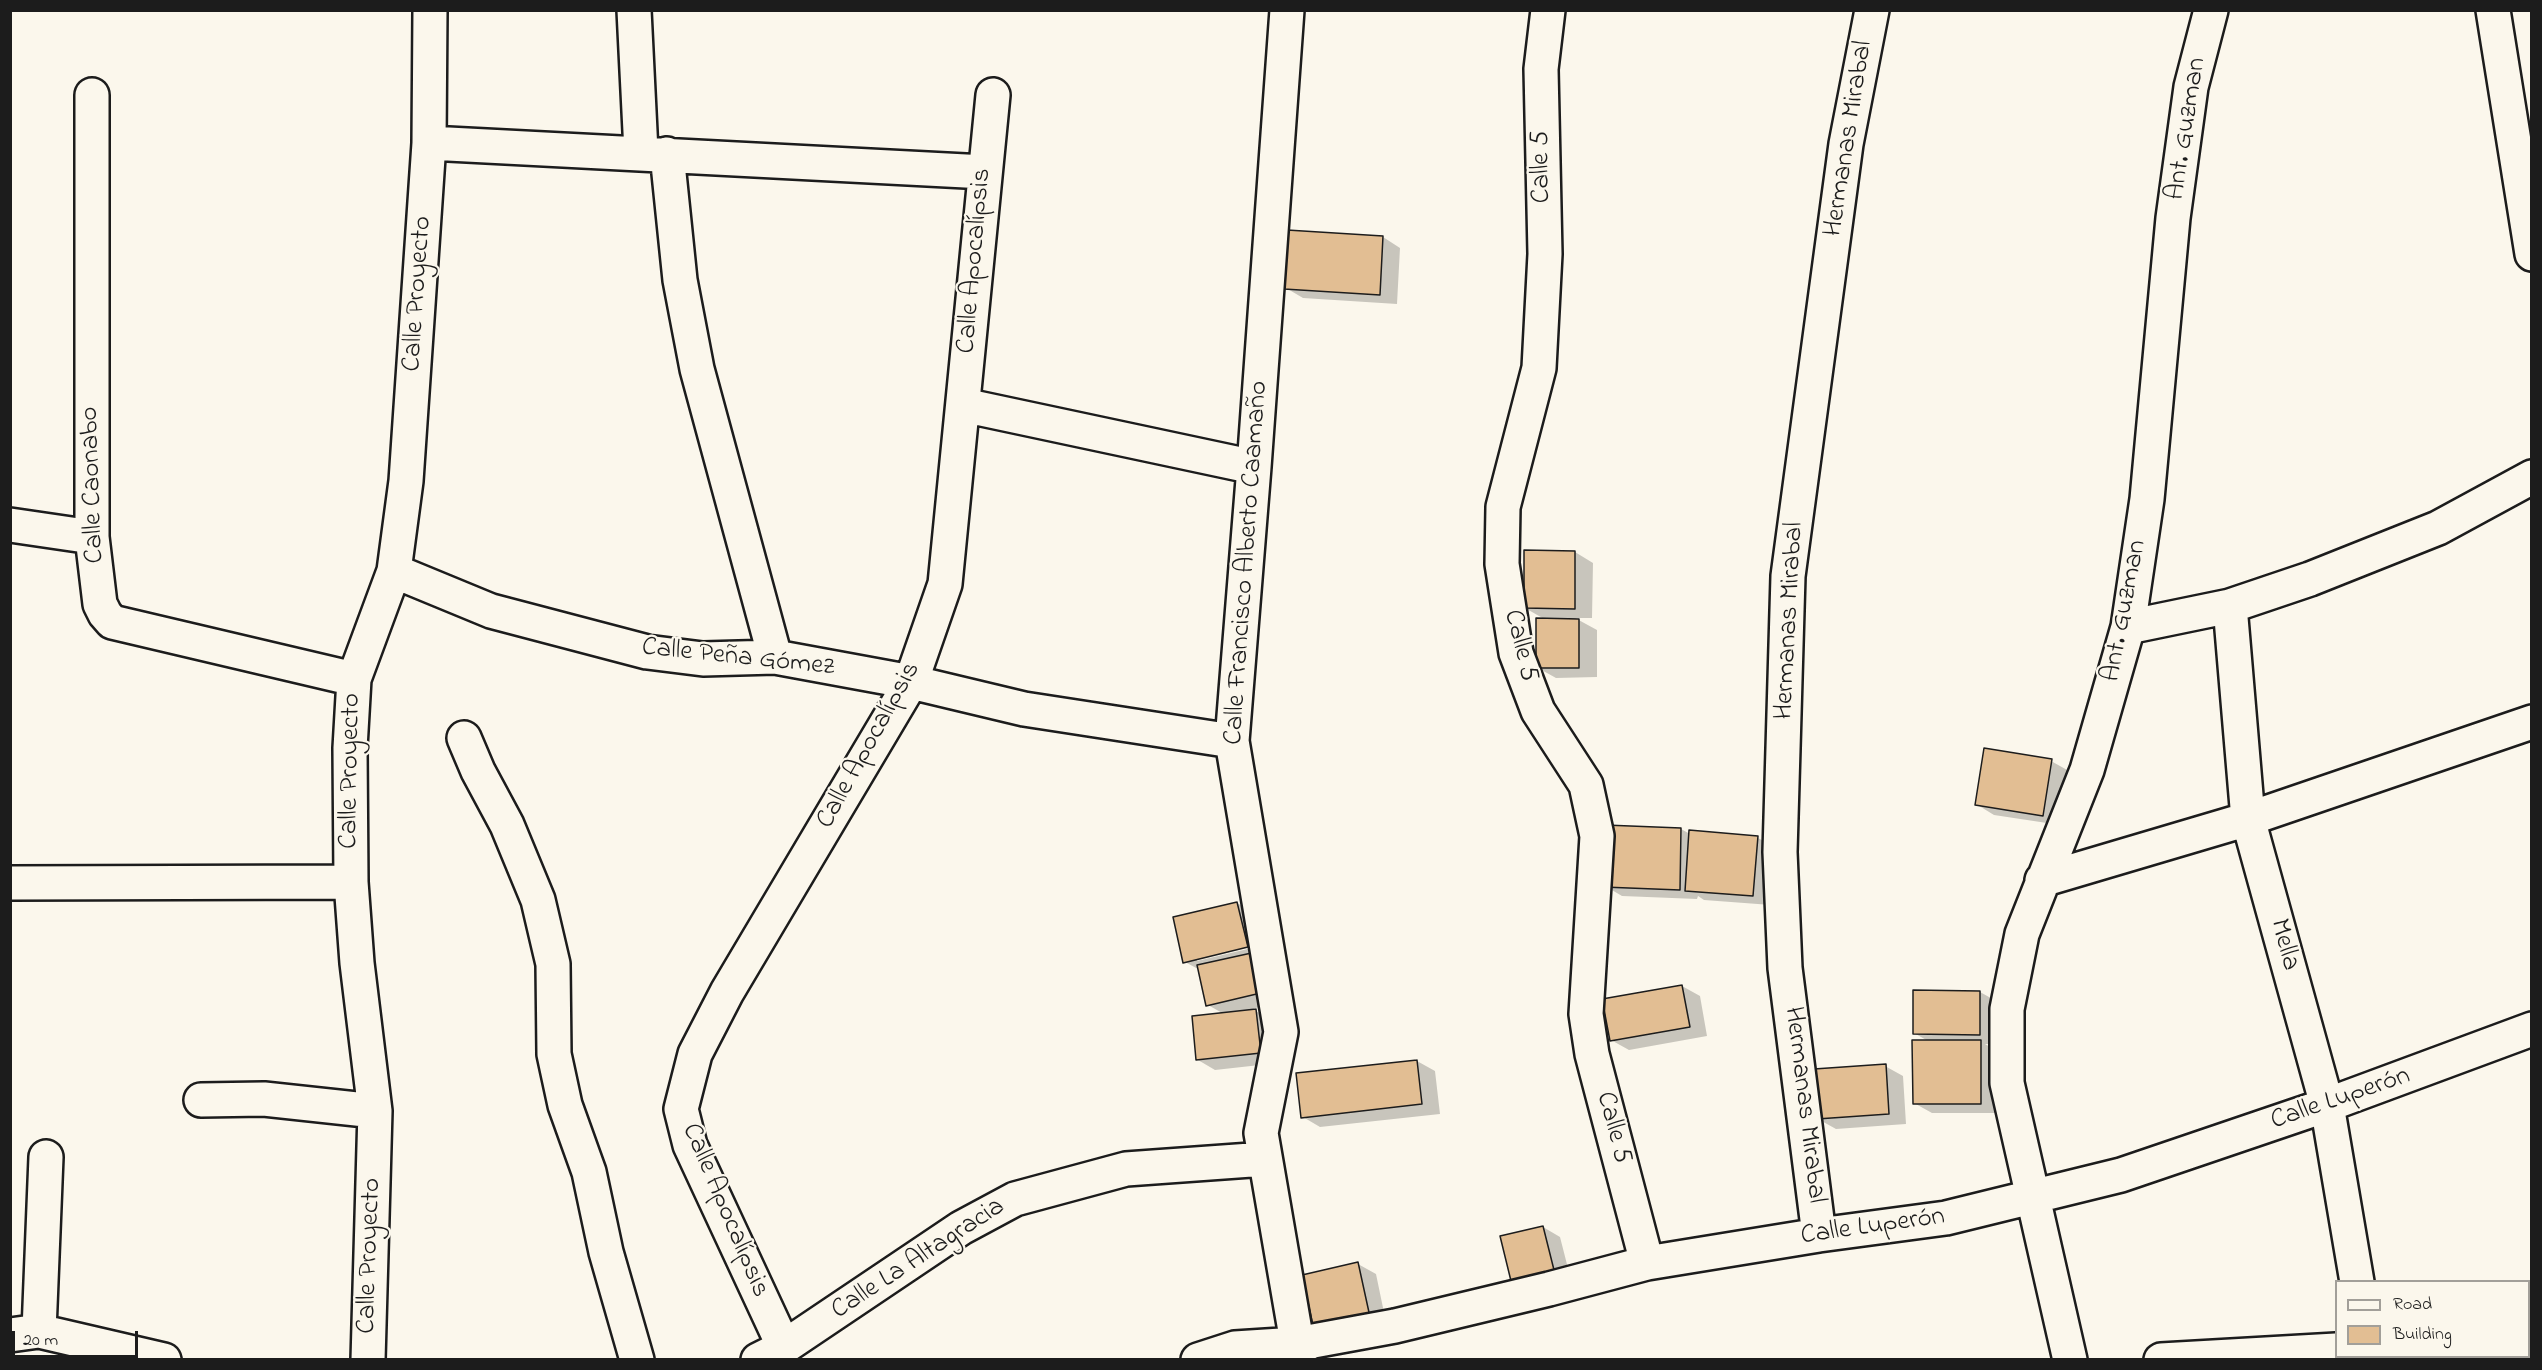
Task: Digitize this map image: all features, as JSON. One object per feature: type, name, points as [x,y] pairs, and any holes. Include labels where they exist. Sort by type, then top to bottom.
[{"type":"street","name":"Calle Proyecto","points":[[368,1359],[375,1111],[351,882],[350,748],[354,680],[394,571],[406,481],[429,143],[430,10]]},
{"type":"street","points":[[634,10],[654,153],[697,369],[775,657]]},
{"type":"street","name":"Calle Francisco Alberto Caamaño","points":[[1287,10],[1232,741],[1281,1032],[1261,1133],[1299,1352]]},
{"type":"street","name":"Calle 5","points":[[1548,10],[1541,69],[1545,254],[1539,368],[1503,507],[1502,564],[1516,653],[1538,711],[1586,785],[1597,836],[1586,1014],[1592,1054],[1647,1263]]},
{"type":"street","name":"Hermanas Mirabal","points":[[1820,1235],[1785,968],[1780,852],[1788,576],[1846,144],[1872,10]]},
{"type":"street","name":"Ant. Guzman","points":[[2070,1359],[2007,1083],[2007,1009],[2022,934],[2087,770],[2128,627],[2147,499],[2173,218],[2191,87],[2211,10]]},
{"type":"street","points":[[2493,10],[2532,254]]},
{"type":"street","name":"Calle Caonabo","points":[[92,95],[92,537],[100,604],[112,622],[354,680]]},
{"type":"street","name":"Calle Apocalípsis","points":[[771,1353],[690,1145],[681,1109],[695,1054],[728,992],[911,682],[945,584],[993,95]]},
{"type":"street","points":[[429,143],[985,172]]},
{"type":"street","points":[[963,405],[1254,467]]},
{"type":"street","points":[[2128,627],[2230,606],[2310,579],[2438,528],[2532,477]]},
{"type":"street","points":[[10,525],[92,537]]},
{"type":"street","name":"Calle Peña Gómez","points":[[394,571],[491,611],[647,652],[703,658],[775,657],[911,682],[1024,709],[1232,741]]},
{"type":"street","name":"Mella","points":[[2230,606],[2248,819],[2327,1106],[2357,1280]]},
{"type":"street","points":[[2042,880],[2248,819],[2532,722]]},
{"type":"street","points":[[464,738],[478,771],[507,825],[538,900],[553,964],[554,1054],[566,1105],[589,1172],[606,1252],[637,1359]]},
{"type":"street","points":[[10,883],[351,882]]},
{"type":"street","name":"Calle Luperón","points":[[1198,1359],[1235,1347],[1299,1352],[1647,1263],[1820,1235],[1946,1218],[2121,1175],[2327,1106],[2532,1029]]},
{"type":"street","points":[[201,1100],[264,1098],[375,1111]]},
{"type":"street","points":[[46,1158],[25,1333],[76,1349],[164,1359]]},
{"type":"street","name":"Calle La Altagracia","points":[[771,1353],[961,1228],[1015,1199],[1126,1169],[1265,1159]]},
{"type":"street","points":[[2161,1359],[2335,1350]]},
{"type":"building","points":[[1287,230],[1383,236],[1380,295],[1284,289]]},
{"type":"building","points":[[1524,550],[1575,551],[1575,609],[1524,608]]},
{"type":"building","points":[[1536,618],[1579,619],[1579,668],[1536,668]]},
{"type":"building","points":[[1984,748],[2052,759],[2043,816],[1975,805]]},
{"type":"building","points":[[1605,825],[1681,828],[1680,890],[1603,887]]},
{"type":"building","points":[[1689,830],[1758,836],[1753,896],[1685,891]]},
{"type":"building","points":[[1237,902],[1248,947],[1183,963],[1173,917]]},
{"type":"building","points":[[1256,952],[1265,992],[1206,1006],[1197,965]]},
{"type":"building","points":[[1682,985],[1690,1027],[1610,1041],[1602,999]]},
{"type":"building","points":[[1913,990],[1980,991],[1980,1035],[1913,1034]]},
{"type":"building","points":[[1256,1009],[1261,1053],[1196,1060],[1192,1016]]},
{"type":"building","points":[[1912,1040],[1981,1040],[1981,1104],[1913,1104]]},
{"type":"building","points":[[1417,1060],[1422,1104],[1301,1118],[1296,1073]]},
{"type":"building","points":[[1886,1064],[1889,1114],[1817,1119],[1814,1069]]},
{"type":"building","points":[[1543,1226],[1554,1270],[1511,1281],[1500,1236]]},
{"type":"building","points":[[1358,1262],[1370,1317],[1314,1330],[1302,1275]]}]
